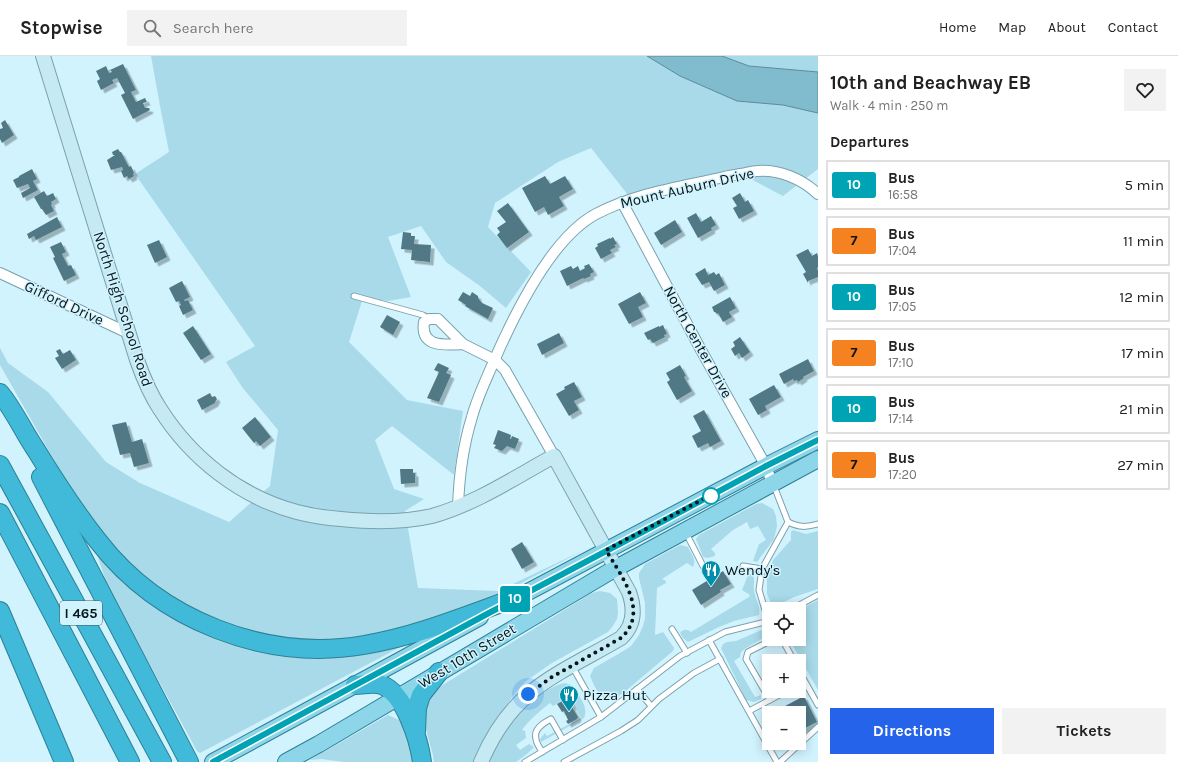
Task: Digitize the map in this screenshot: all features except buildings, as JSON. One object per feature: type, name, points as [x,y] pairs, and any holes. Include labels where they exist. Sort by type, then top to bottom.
[{"type":"highway","points":[[0,393],[7,401],[59,487],[98,542],[129,574],[162,600],[197,621],[256,641],[278,646],[303,648],[341,648],[364,645],[416,632],[521,596]]},
{"type":"highway","points":[[0,399],[189,762]]},
{"type":"highway","name":"I 465","points":[[0,464],[162,762]]},
{"type":"highway","name":"I 465","points":[[0,513],[130,762]]},
{"type":"highway","points":[[0,611],[64,762]]},
{"type":"highway","points":[[416,734],[417,708],[421,695],[439,672]]},
{"type":"highway","points":[[355,685],[368,683],[380,684],[390,689],[398,697],[416,734],[422,762]]},
{"type":"main road","name":"West 10th Street","points":[[286,762],[326,740],[439,672],[611,559],[766,466],[818,440]]},
{"type":"main road","name":"West 10th Street","points":[[213,762],[521,596],[611,559],[685,531],[818,459]]},
{"type":"street","name":"North High School Road","points":[[43,56],[128,332],[144,378],[154,400],[167,421],[203,461],[222,476],[246,491],[271,503],[296,512],[319,517],[368,522],[407,520],[432,516],[458,507],[554,456]]},
{"type":"street","name":"Mount Auburn Drive","points":[[458,507],[461,470],[469,426],[479,395],[518,310],[560,245],[575,230],[594,215],[634,198],[757,171],[767,171],[790,176],[801,181],[818,194]]},
{"type":"street","name":"North Center Drive","points":[[622,202],[701,350],[766,466],[772,483]]},
{"type":"street","name":"Gifford Drive","points":[[0,273],[128,332]]},
{"type":"street","points":[[463,344],[438,344],[432,342],[425,336],[423,330],[424,322],[438,319],[463,344],[495,360],[505,370],[626,585],[634,608],[629,629],[621,638],[536,688],[514,709],[492,738],[481,762]]},
{"type":"lane","points":[[354,296],[423,315],[429,320]]},
{"type":"lane","points":[[772,483],[788,522],[804,527],[818,524]]},
{"type":"lane","points":[[763,602],[759,590],[762,570],[788,522]]},
{"type":"lane","points":[[685,531],[703,566]]},
{"type":"lane","points":[[742,566],[762,570]]},
{"type":"lane","points":[[805,602],[818,595]]},
{"type":"lane","points":[[528,761],[601,717],[687,652],[725,632],[762,623]]},
{"type":"lane","points":[[672,629],[687,652]]},
{"type":"lane","points":[[710,640],[778,762],[818,727]]},
{"type":"lane","points":[[762,645],[748,652],[746,659],[770,700]]},
{"type":"lane","points":[[564,762],[621,732],[638,720],[659,699],[694,673],[720,659]]},
{"type":"lane","points":[[572,666],[601,717]]},
{"type":"lane","points":[[806,683],[818,705]]},
{"type":"lane","points":[[637,690],[651,706]]},
{"type":"lane","points":[[749,711],[774,698]]},
{"type":"lane","points":[[542,752],[536,739],[536,732],[542,723],[551,719],[563,740]]},
{"type":"shaded area","points":[[151,56],[647,56],[680,76],[737,101],[783,105],[818,113],[818,169],[783,196],[745,176],[628,195],[591,148],[558,162],[495,203],[488,227],[531,272],[506,308],[480,286],[446,262],[421,226],[388,237],[411,297],[388,301],[363,298],[349,342],[407,400],[463,411],[454,475],[392,426],[375,440],[394,489],[424,499],[405,511],[418,588],[498,591],[584,550],[200,753],[197,751],[108,588],[82,509],[0,365],[0,348],[8,363],[48,392],[106,462],[140,483],[229,522],[270,486],[278,430],[242,387],[226,362],[255,346],[135,174],[169,152]]},
{"type":"shaded area","points":[[647,56],[722,56],[749,66],[818,72],[818,113],[783,105],[737,101],[680,76]]},
{"type":"shaded area","points":[[722,56],[818,56],[818,72],[749,66]]},
{"type":"shaded area","points":[[762,503],[773,509],[776,516],[777,526],[774,539],[757,562],[753,561],[759,544],[766,540],[758,526],[750,529],[747,522],[733,530],[711,549],[715,553],[715,556],[708,558],[703,557],[696,539],[699,535],[756,504]]},
{"type":"shaded area","points":[[793,530],[806,534],[818,531],[818,589],[784,602],[771,602],[767,594],[767,577],[773,560],[791,540],[791,532]]},
{"type":"shaded area","points":[[680,545],[688,547],[694,559],[693,567],[687,563],[662,579],[666,581],[666,583],[657,588],[655,635],[663,632],[674,648],[673,651],[622,694],[610,698],[601,695],[590,676],[594,668],[631,646],[639,635],[643,626],[645,618],[645,603],[639,573],[645,564]]},
{"type":"shaded area","points":[[752,574],[759,615],[734,621],[688,642],[683,638],[680,633],[682,631],[687,630],[691,632],[749,597],[750,595],[742,590],[748,575]]},
{"type":"shaded area","points":[[600,591],[610,593],[617,599],[617,619],[608,632],[552,663],[526,681],[515,693],[487,734],[474,762],[434,762],[422,715],[428,694],[592,593]]},
{"type":"shaded area","points":[[818,600],[818,690],[806,669],[806,654],[798,654],[793,646],[806,646],[806,606]]},
{"type":"shaded area","points":[[762,630],[762,639],[746,648],[741,652],[740,657],[734,661],[755,697],[761,695],[761,699],[754,702],[746,700],[721,648],[723,644],[727,642],[736,641]]},
{"type":"shaded area","points":[[565,683],[573,687],[583,702],[585,710],[584,718],[541,742],[540,739],[545,733],[547,736],[581,718],[569,697],[553,706],[550,703],[522,730],[525,731],[526,738],[516,745],[520,750],[529,744],[534,747],[527,754],[516,762],[488,762],[499,737],[513,719],[539,696],[557,685]]},
{"type":"shaded area","points":[[388,715],[399,720],[409,736],[414,762],[344,762],[321,759],[310,760]]},
{"type":"bus line","name":"10","points":[[213,762],[587,560],[818,440]]},
{"type":"place","name":"Wendy's","points":[[711,587]]},
{"type":"place","name":"Pizza Hut","points":[[569,712]]},
{"type":"route","points":[[528,694],[552,677],[621,638],[629,629],[632,623],[634,608],[630,592],[606,550],[713,494],[711,496]]}]
